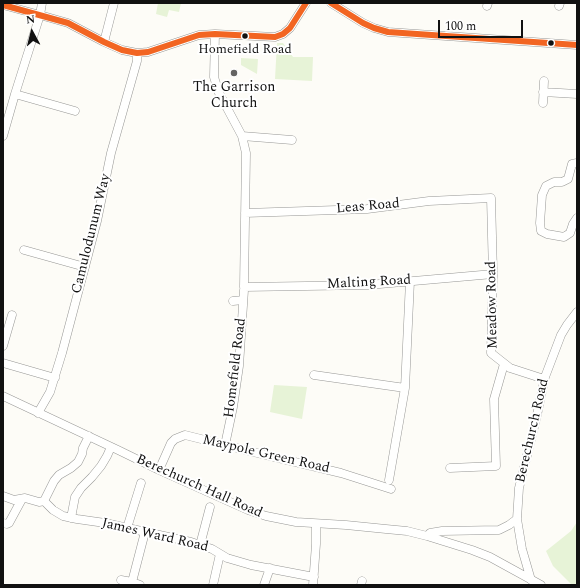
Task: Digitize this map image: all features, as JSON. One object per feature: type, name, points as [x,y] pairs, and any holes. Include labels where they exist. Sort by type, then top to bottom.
[{"type":"street","points":[[3,136],[40,15],[42,3]]},
{"type":"street","points":[[104,42],[114,3]]},
{"type":"street","points":[[3,6],[68,23],[122,50],[137,53],[148,52],[199,34],[275,37],[283,34],[290,28],[306,3]]},
{"type":"street","points":[[331,3],[361,22],[388,32],[577,45]]},
{"type":"street","name":"Homefield Road","points":[[215,34],[214,77],[220,93],[242,136],[246,153],[244,289],[239,366],[233,407],[225,445]]},
{"type":"street","name":"Camulodunum Way","points":[[38,413],[50,392],[55,378],[97,221],[111,153],[137,53]]},
{"type":"street","points":[[543,103],[544,81]]},
{"type":"street","points":[[543,92],[577,94]]},
{"type":"street","points":[[15,94],[75,111]]},
{"type":"street","points":[[242,136],[292,140]]},
{"type":"street","points":[[577,163],[572,164],[568,179],[562,182],[554,182],[546,186],[542,195],[540,222],[541,231],[547,234],[564,237],[570,233],[577,218]]},
{"type":"street","name":"Leas Road","points":[[245,213],[367,209],[428,201],[491,198]]},
{"type":"street","name":"Meadow Road","points":[[491,198],[493,274],[491,353],[510,368],[544,379]]},
{"type":"street","points":[[24,250],[85,267]]},
{"type":"street","name":"Malting Road","points":[[244,289],[368,285],[493,274]]},
{"type":"street","points":[[389,480],[405,388],[410,281]]},
{"type":"street","points":[[233,301],[243,300]]},
{"type":"street","name":"Berechurch Road","points":[[532,582],[524,558],[517,519],[519,488],[537,415],[544,379],[561,335],[577,312]]},
{"type":"street","points":[[3,346],[12,315]]},
{"type":"street","points":[[3,363],[55,378]]},
{"type":"street","points":[[450,468],[496,466],[494,399],[504,364]]},
{"type":"street","points":[[314,375],[405,388]]},
{"type":"street","name":"Berechurch Hall Road","points":[[3,396],[111,446],[158,470],[248,510],[282,520],[316,524],[371,527],[407,531],[427,536],[472,550],[500,561],[532,582],[541,585]]},
{"type":"street","name":"Maypole Green Road","points":[[158,470],[171,443],[179,436],[185,435],[341,473],[392,489]]},
{"type":"street","points":[[3,496],[14,500],[25,498],[39,502],[44,501],[59,474],[71,468],[78,462],[89,436]]},
{"type":"street","points":[[71,518],[75,497],[101,466],[111,446]]},
{"type":"street","points":[[128,528],[140,500],[141,483]]},
{"type":"street","points":[[3,523],[9,523],[22,499]]},
{"type":"street","name":"James Ward Road","points":[[44,501],[53,510],[63,516],[105,523],[191,542],[212,549],[227,558],[270,568],[313,581]]},
{"type":"street","points":[[200,545],[210,507]]},
{"type":"street","points":[[427,536],[430,533],[442,531],[499,530],[517,519]]},
{"type":"street","points":[[313,581],[316,524]]},
{"type":"street","points":[[121,580],[136,584],[145,532]]},
{"type":"street","points":[[213,585],[212,573],[220,554]]},
{"type":"street","points":[[514,570],[524,558]]},
{"type":"street","points":[[264,585],[270,568]]},
{"type":"green space","points":[[158,3],[181,3],[179,12],[169,10],[167,17],[156,14]]},
{"type":"green space","points":[[277,43],[283,43],[293,57],[313,57],[312,81],[275,79]]},
{"type":"green space","points":[[241,58],[258,59],[257,74],[241,65]]},
{"type":"green space","points":[[274,385],[307,387],[302,419],[270,412]]},
{"type":"green space","points":[[577,522],[577,585],[572,585],[553,566],[546,551],[571,531]]},
{"type":"transit line","points":[[3,5],[68,23],[122,50],[137,53],[148,52],[199,35],[215,34],[275,37],[283,34],[290,28],[306,3]]},
{"type":"transit line","points":[[331,3],[363,23],[388,32],[577,45]]},
{"type":"place","name":"Homefield Road","points":[[245,36]]},
{"type":"place","name":"The Garrison Church","points":[[234,73]]}]
